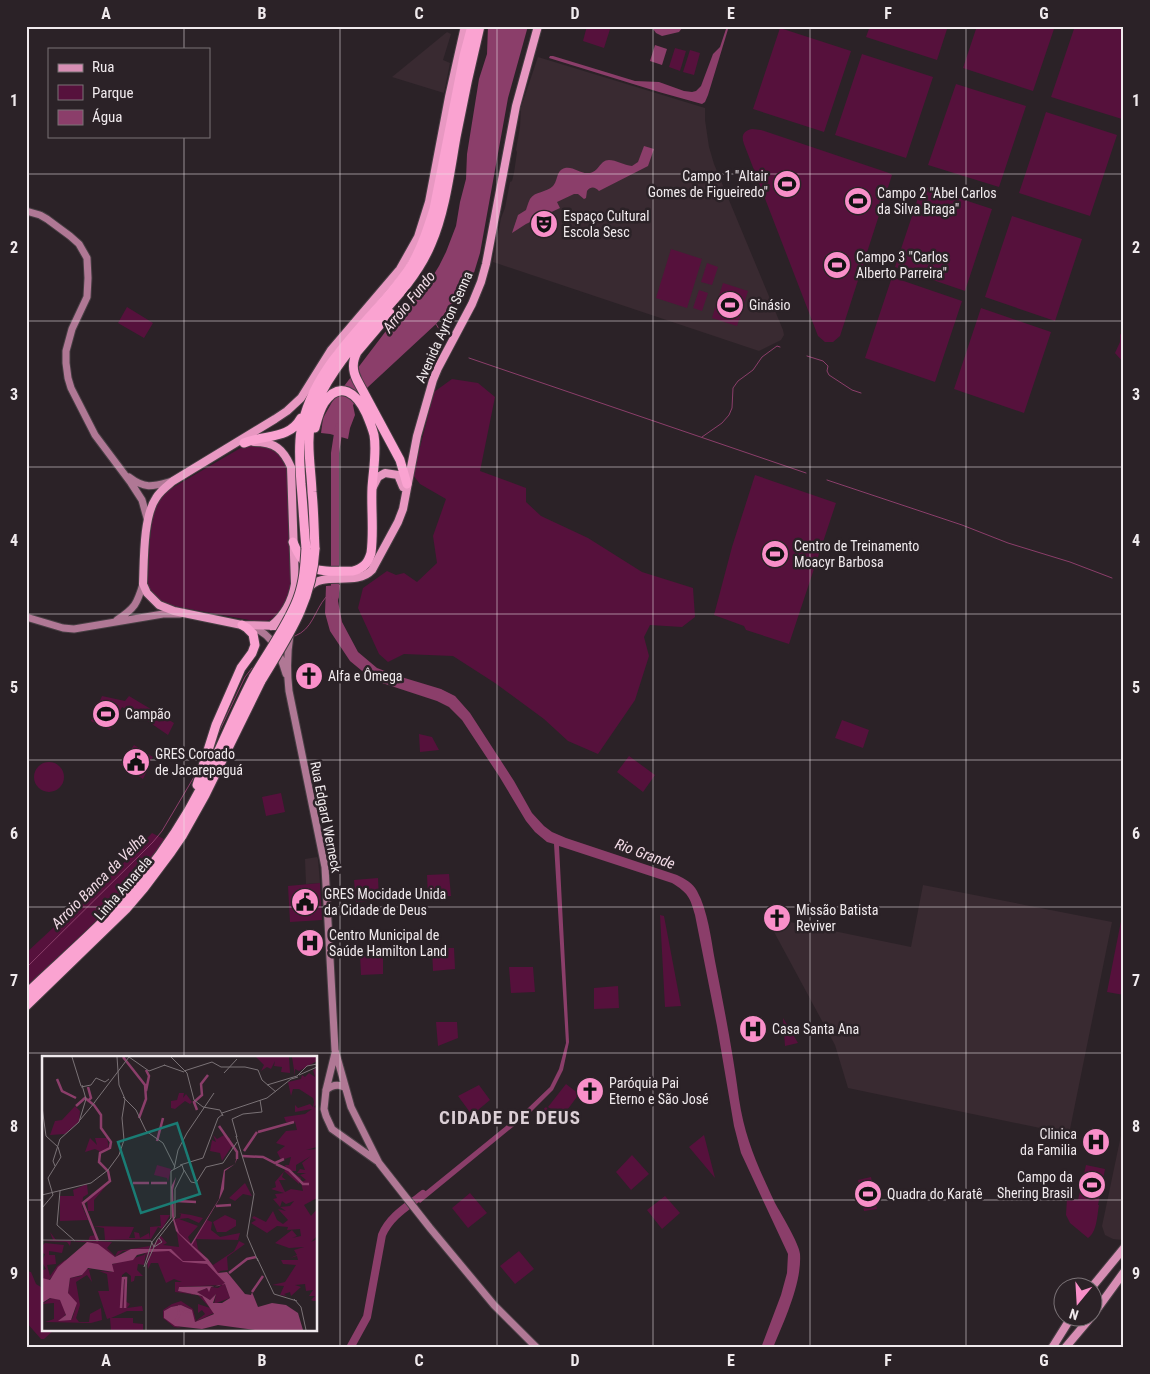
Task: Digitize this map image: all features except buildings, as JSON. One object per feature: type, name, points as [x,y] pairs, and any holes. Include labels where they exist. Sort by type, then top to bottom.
[{"type":"highway","points":[[294,617],[286,624],[271,626],[242,625],[185,614],[159,605],[147,593],[143,584],[147,518],[155,499],[173,481],[287,411],[301,398],[331,350],[400,270],[420,232],[429,202],[465,26]]},
{"type":"highway","points":[[225,450],[253,440],[291,431],[299,422],[319,382],[334,359],[407,272],[418,253],[434,210],[447,139],[472,26]]},
{"type":"highway","points":[[407,484],[400,460],[356,380],[352,369],[353,362],[356,352],[410,290],[432,244],[441,217],[464,92],[480,26]]},
{"type":"highway","name":"Avenida Ayrton Senna","points":[[312,584],[320,580],[355,579],[365,576],[372,570],[398,522],[403,509],[417,436],[433,380],[472,304],[481,282],[516,106],[538,26]]},
{"type":"highway","points":[[447,139],[455,70]]},
{"type":"highway","points":[[227,741],[294,626],[307,598],[315,549],[309,439],[312,414],[316,403],[356,342],[402,290],[421,265]]},
{"type":"highway","points":[[293,542],[303,562],[321,571],[353,571],[365,566],[370,557],[372,548],[374,434],[361,402],[353,394],[346,391],[336,392],[329,397],[321,410],[315,430],[312,492]]},
{"type":"highway","points":[[227,741],[246,691],[288,619],[299,596],[305,559],[299,442],[306,410]]},
{"type":"highway","points":[[244,443],[268,443],[276,446],[291,467],[295,584],[293,595],[284,614],[271,626]]},
{"type":"highway","points":[[372,488],[382,474],[391,473],[401,478],[405,496]]},
{"type":"highway","name":"Rua Edgard Werneck","points":[[294,617],[312,584]]},
{"type":"highway","points":[[188,811],[216,725],[241,668],[252,653],[255,645],[253,634],[242,625]]},
{"type":"highway","name":"Linha Amarela","points":[[26,994],[100,924],[144,876],[188,811],[227,741]]},
{"type":"highway","name":"Linha Amarela","points":[[26,1006],[101,934],[144,888],[182,836],[205,795],[227,741]]},
{"type":"main road","points":[[26,211],[46,219],[70,236],[79,244],[87,258],[87,297],[72,329],[66,351],[68,378],[71,388],[95,435],[142,500],[147,518]]},
{"type":"main road","points":[[125,474],[147,487],[173,481]]},
{"type":"main road","points":[[115,621],[135,605],[143,584]]},
{"type":"main road","points":[[26,617],[52,625],[74,628],[163,614],[185,614]]},
{"type":"main road","name":"Rua Edgard Werneck","points":[[294,617],[288,644],[288,681],[325,867],[336,1053]]},
{"type":"main road","points":[[242,625],[257,629],[268,636],[281,658],[288,681]]},
{"type":"main road","points":[[336,1053],[351,1107],[379,1163],[494,1304],[537,1348]]},
{"type":"main road","points":[[336,1053],[326,1090],[324,1109],[326,1116],[332,1128],[379,1163]]},
{"type":"main road","points":[[326,1090],[336,1085],[344,1087]]},
{"type":"main road","points":[[346,1138],[354,1137],[361,1128]]},
{"type":"main road","points":[[1101,1276],[1124,1248]]},
{"type":"main road","points":[[1110,1254],[1111,1263]]},
{"type":"main road","points":[[1102,1302],[1124,1272]]},
{"type":"main road","points":[[1052,1348],[1066,1326]]},
{"type":"main road","points":[[1065,1348],[1084,1326]]},
{"type":"shaded area","points":[[447,32],[451,34],[443,60],[450,63],[444,93],[392,77]]},
{"type":"shaded area","points":[[538,57],[705,108],[709,147],[714,164],[783,330],[784,335],[781,340],[759,351],[493,262],[501,218],[514,173],[521,107]]},
{"type":"shaded area","points":[[317,857],[320,883],[306,884],[305,859]]},
{"type":"shaded area","points":[[923,885],[1112,922],[1069,1134],[848,1088],[835,1045],[766,917],[911,947]]},
{"type":"shaded area","points":[[1124,1121],[1123,1240],[1113,1239],[1105,1235],[1102,1226]]},
{"type":"green space","points":[[587,26],[611,26],[604,48],[583,41]]},
{"type":"green space","points":[[870,26],[948,26],[937,60],[866,37]]},
{"type":"green space","points":[[977,26],[1055,26],[1033,91],[963,68]]},
{"type":"green space","points":[[1075,26],[1112,26],[1124,30],[1124,113],[1122,119],[1051,97]]},
{"type":"green space","points":[[780,28],[851,51],[824,132],[753,109]]},
{"type":"green space","points":[[675,48],[686,51],[680,71],[669,67]]},
{"type":"green space","points":[[690,50],[700,53],[694,75],[683,72]]},
{"type":"green space","points":[[862,54],[933,77],[906,158],[835,135]]},
{"type":"green space","points":[[956,84],[1026,106],[999,187],[928,165]]},
{"type":"green space","points":[[1046,112],[1117,135],[1090,216],[1019,193]]},
{"type":"green space","points":[[752,129],[761,130],[892,175],[840,336],[833,342],[825,342],[818,336],[744,144],[744,134]]},
{"type":"green space","points":[[922,186],[992,209],[965,291],[895,267]]},
{"type":"green space","points":[[1012,216],[1082,239],[1055,321],[985,297]]},
{"type":"green space","points":[[671,249],[702,259],[687,308],[656,298]]},
{"type":"green space","points":[[707,263],[718,267],[712,285],[701,282]]},
{"type":"green space","points":[[892,277],[962,301],[935,382],[865,358]]},
{"type":"green space","name":"Ginásio","points":[[723,283],[748,291],[737,326],[712,318]]},
{"type":"green space","points":[[699,290],[708,293],[702,311],[693,308]]},
{"type":"green space","points":[[127,307],[153,323],[144,338],[118,323]]},
{"type":"green space","points":[[981,308],[1051,332],[1024,413],[954,389]]},
{"type":"green space","points":[[1124,329],[1124,371],[1122,368],[1123,362],[1115,353],[1120,342],[1120,335]]},
{"type":"green space","points":[[452,379],[478,383],[495,397],[480,471],[526,488],[526,502],[541,516],[588,538],[642,572],[693,588],[695,617],[682,627],[650,625],[644,637],[649,656],[635,700],[598,754],[568,741],[544,719],[495,683],[453,656],[404,654],[388,662],[379,654],[358,608],[363,588],[387,571],[396,575],[404,573],[417,582],[437,563],[433,536],[446,499],[420,484],[413,475],[434,392]]},
{"type":"green space","points":[[252,444],[274,450],[281,457],[287,469],[292,583],[286,604],[274,618],[260,622],[164,603],[153,593],[148,583],[151,529],[158,502],[172,488],[244,446]]},
{"type":"green space","name":"Centro de Treinamento Moacyr Barbosa","points":[[755,475],[836,503],[789,644],[746,630],[744,626],[714,615],[732,547]]},
{"type":"green space","points":[[102,696],[125,701],[129,696],[174,723],[168,735],[122,707],[110,730],[91,721]]},
{"type":"green space","points":[[842,720],[869,730],[863,748],[835,738]]},
{"type":"green space","points":[[419,734],[432,737],[439,750],[420,752]]},
{"type":"green space","name":"GRES Coroado de Jacarepaguá","points":[[134,745],[153,757],[145,769],[147,771],[143,779],[121,765]]},
{"type":"green space","points":[[629,756],[655,775],[643,792],[617,772]]},
{"type":"green space","points":[[49,762],[60,766],[64,777],[60,788],[49,792],[38,788],[34,777],[38,766]]},
{"type":"green space","points":[[281,793],[285,812],[266,816],[262,797]]},
{"type":"green space","points":[[152,833],[164,839],[162,849],[94,923],[26,987],[26,953],[117,870]]},
{"type":"green space","points":[[449,874],[451,896],[428,897],[427,875]]},
{"type":"green space","points":[[378,878],[379,900],[356,902],[354,880]]},
{"type":"green space","name":"GRES Mocidade Unida da Cidade de Deus","points":[[320,883],[322,920],[290,922],[288,886]]},
{"type":"green space","points":[[1124,906],[1124,995],[1107,992]]},
{"type":"green space","points":[[660,915],[664,916],[681,1006],[665,1007]]},
{"type":"green space","points":[[432,948],[454,948],[455,969],[433,971]]},
{"type":"green space","points":[[383,952],[383,974],[361,975],[360,954]]},
{"type":"green space","points":[[509,967],[533,967],[535,992],[511,993]]},
{"type":"green space","points":[[618,986],[619,1008],[594,1009],[594,988]]},
{"type":"green space","points":[[783,1018],[798,1043],[785,1046]]},
{"type":"green space","points":[[436,1022],[457,1022],[458,1038],[438,1046]]},
{"type":"green space","points":[[566,1084],[579,1094],[562,1117],[548,1107]]},
{"type":"green space","points":[[479,1085],[490,1100],[472,1115],[458,1096]]},
{"type":"green space","points":[[546,1107],[558,1121],[551,1127],[539,1113]]},
{"type":"green space","points":[[704,1135],[715,1178],[689,1147]]},
{"type":"green space","points":[[632,1155],[649,1174],[631,1190],[616,1172]]},
{"type":"green space","points":[[1086,1165],[1105,1169],[1096,1223],[1093,1232],[1088,1238],[1070,1223],[1066,1215],[1067,1198],[1078,1200]]},
{"type":"green space","name":"Quadra do Karatê","points":[[871,1177],[877,1209],[864,1211],[858,1180]]},
{"type":"green space","points":[[470,1193],[487,1213],[468,1228],[452,1208]]},
{"type":"green space","points":[[665,1196],[680,1213],[662,1229],[647,1210]]},
{"type":"green space","points":[[519,1251],[534,1269],[515,1284],[500,1266]]},
{"type":"green space","points":[[26,1271],[31,1272],[36,1284],[42,1288],[42,1332],[52,1332],[44,1339],[41,1339],[26,1322]]},
{"type":"water","points":[[488,26],[528,26],[508,98],[480,253],[473,276],[436,324],[368,387],[353,405],[355,415],[348,439],[321,433],[323,418],[332,402],[392,323],[428,284],[446,252],[456,226],[466,179],[467,154],[479,79],[487,54]]},
{"type":"water","points":[[651,26],[682,26],[682,28],[679,32],[662,36],[656,33]]},
{"type":"water","points":[[727,26],[729,26],[708,95],[702,104],[549,58],[553,56],[635,81],[659,82],[692,92],[701,86],[713,54],[720,47]]},
{"type":"water","points":[[655,45],[667,49],[662,65],[650,61]]},
{"type":"water","points":[[644,146],[654,149],[648,166],[599,191],[590,188],[584,199],[578,194],[574,194],[557,202],[560,208],[526,224],[512,233],[518,215],[526,210],[532,196],[553,186],[562,169],[570,168],[584,173],[591,173],[603,162],[609,160],[632,166],[638,162]]},
{"type":"water","points":[[340,585],[338,601],[342,622],[358,652],[377,668],[441,689],[455,696],[470,713],[514,781],[532,813],[544,826],[566,838],[677,875],[691,883],[697,891],[709,925],[745,1127],[763,1177],[800,1254],[800,1265],[795,1289],[773,1348],[761,1348],[781,1295],[787,1273],[788,1254],[741,1153],[734,1126],[695,915],[688,896],[672,883],[559,846],[569,1042],[563,1070],[553,1090],[530,1113],[420,1203],[416,1199],[527,1109],[550,1087],[559,1069],[566,1043],[554,844],[547,842],[526,821],[462,720],[449,707],[437,701],[373,680],[350,661],[330,631],[325,613],[326,586]]},
{"type":"waterway","points":[[436,324],[442,334]]},
{"type":"waterway","points":[[702,437],[722,423],[729,415],[732,408],[733,388],[738,381],[753,370],[762,357],[777,346],[780,347]]},
{"type":"waterway","points":[[807,356],[823,361],[828,366],[827,371],[829,375],[852,390],[861,393]]},
{"type":"waterway","points":[[469,358],[806,473]]},
{"type":"waterway","name":"Arroio Fundo","points":[[335,596],[335,453],[339,427]]},
{"type":"waterway","points":[[827,480],[1112,578]]},
{"type":"waterway","name":"Arroio Banca da Velha","points":[[295,636],[310,624],[326,597]]},
{"type":"waterway","name":"Arroio Banca da Velha","points":[[218,734],[245,677],[252,668]]},
{"type":"waterway","name":"Arroio Banca da Velha","points":[[26,968],[153,842],[162,831],[194,777]]},
{"type":"waterway","points":[[350,1348],[367,1317],[382,1235],[385,1228],[406,1207],[423,1194]]},
{"type":"place","name":"Campo 1 \"Altair Gomes de Figueiredo\"","points":[[787,184]]},
{"type":"place","name":"Campo 2 \"Abel Carlos da Silva Braga\"","points":[[858,201]]},
{"type":"place","name":"Espaço Cultural Escola Sesc","points":[[544,224]]},
{"type":"place","name":"Campo 3 \"Carlos Alberto Parreira\"","points":[[837,265]]},
{"type":"place","name":"Ginásio","points":[[730,305]]},
{"type":"place","name":"Centro de Treinamento Moacyr Barbosa","points":[[775,554]]},
{"type":"place","name":"Alfa e Ômega","points":[[309,676]]},
{"type":"place","name":"Campão","points":[[106,714]]},
{"type":"place","name":"GRES Coroado de Jacarepaguá","points":[[136,762]]},
{"type":"place","name":"GRES Mocidade Unida da Cidade de Deus","points":[[305,902]]},
{"type":"place","name":"Missão Batista Reviver","points":[[777,918]]},
{"type":"place","name":"Centro Municipal de Saúde Hamilton Land","points":[[310,943]]},
{"type":"place","name":"Casa Santa Ana","points":[[753,1029]]},
{"type":"place","name":"Paróquia Pai Eterno e São José","points":[[590,1091]]},
{"type":"place","name":"Clinica da Familia","points":[[1096,1142]]},
{"type":"place","name":"Campo da Shering Brasil","points":[[1092,1185]]},
{"type":"place","name":"Quadra do Karatê","points":[[868,1194]]},
{"type":"district","name":"CIDADE DE DEUS","points":[[510,1117]]},
{"type":"water label","name":"Rio Grande","points":[[645,854]]}]
